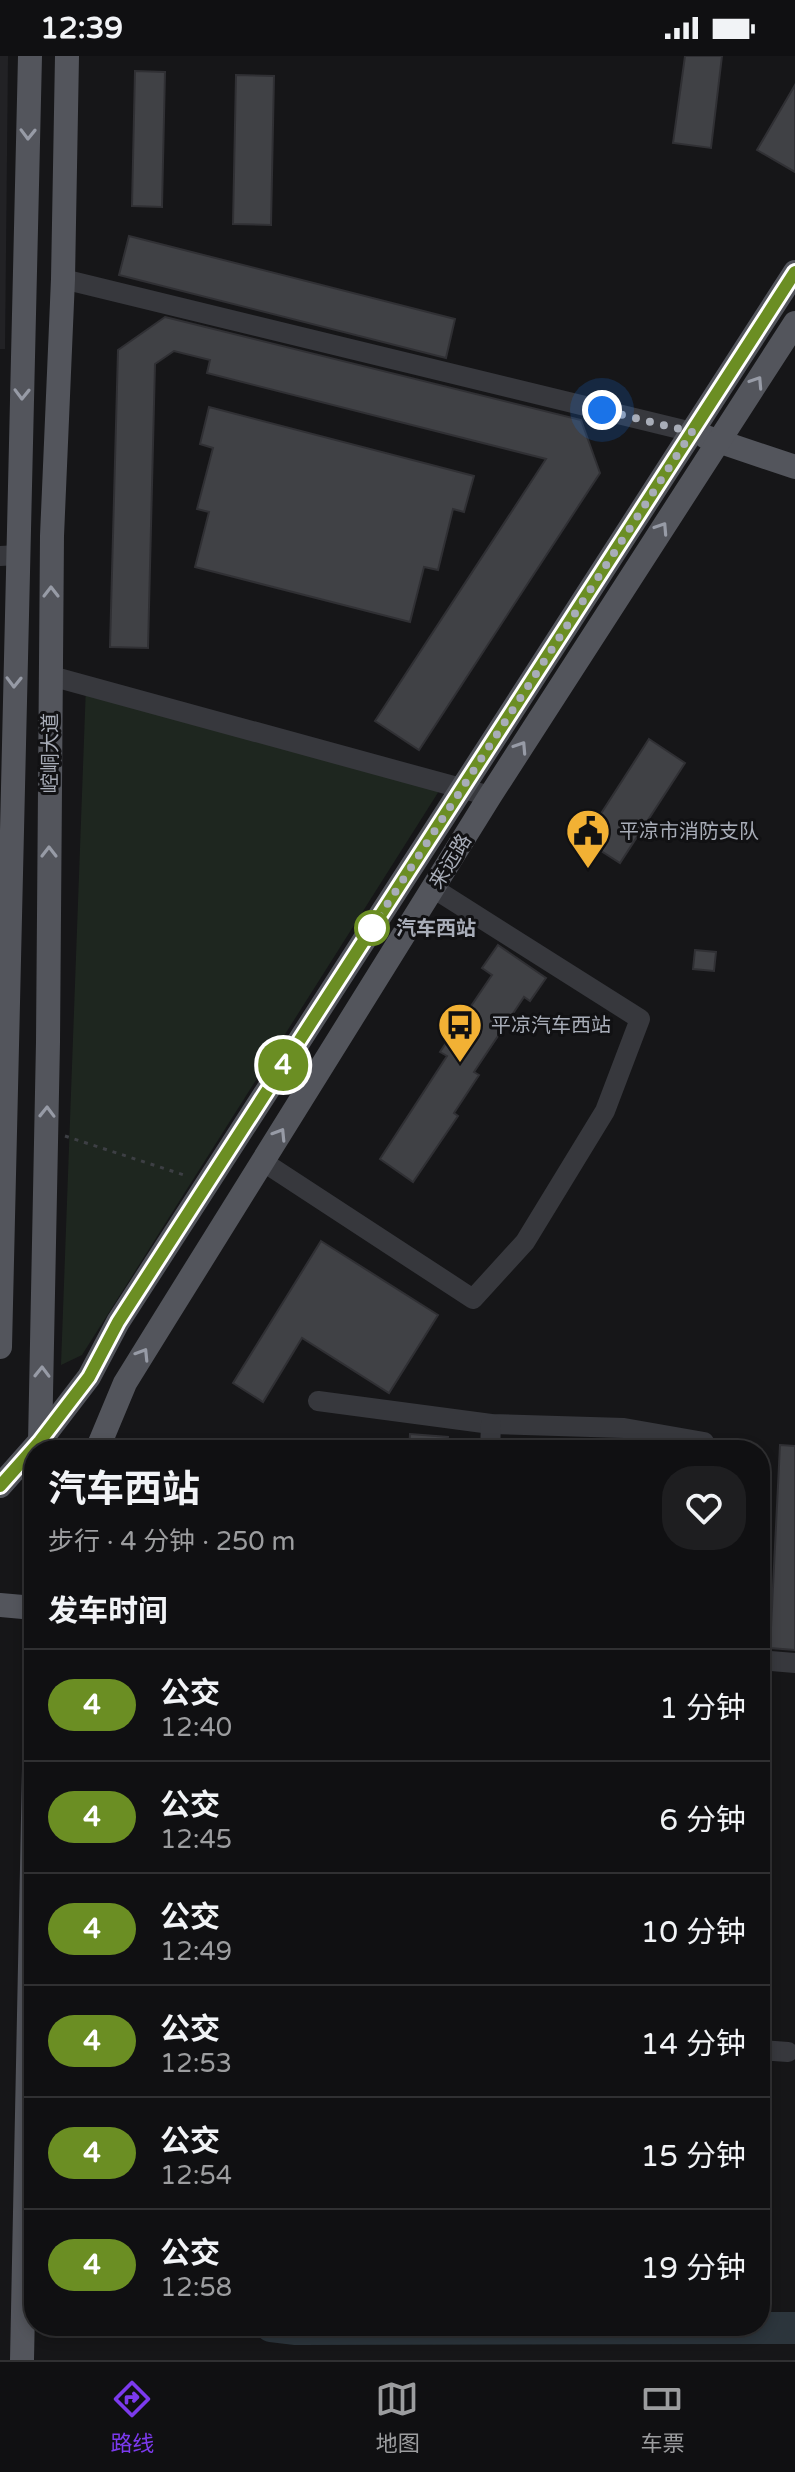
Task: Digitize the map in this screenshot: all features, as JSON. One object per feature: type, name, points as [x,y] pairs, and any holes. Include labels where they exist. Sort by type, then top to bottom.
[{"type":"main road","name":"崆峒大道","points":[[0,1347],[9,555],[30,56]]},
{"type":"main road","name":"崆峒大道","points":[[40,1440],[52,536],[63,279],[67,56]]},
{"type":"main road","name":"来远路","points":[[44,1440],[89,1377],[118,1322],[795,272]]},
{"type":"main road","name":"来远路","points":[[101,1440],[125,1383],[262,1161],[490,796],[795,323]]},
{"type":"main road","points":[[692,432],[795,467]]},
{"type":"main road","name":"来远路","points":[[0,1486],[24,1461]]},
{"type":"main road","points":[[0,1605],[24,1607]]},
{"type":"main road","points":[[22,2360],[24,2286]]},
{"type":"street","points":[[63,279],[692,432]]},
{"type":"street","points":[[51,676],[490,796]]},
{"type":"street","points":[[262,1161],[473,1299],[525,1242],[605,1111],[640,1019],[433,888]]},
{"type":"street","points":[[318,1401],[491,1424],[624,1428],[693,1440]]},
{"type":"street","points":[[490,1440],[491,1424]]},
{"type":"street","points":[[770,1661],[795,1663]]},
{"type":"street","points":[[770,2051],[788,2052]]},
{"type":"path","points":[[46,1130],[207,1183]]},
{"type":"shaded area","points":[[0,56],[8,56],[5,349],[0,349]]},
{"type":"shaded area","points":[[86,685],[439,791],[82,1355],[61,1365]]},
{"type":"building","points":[[685,56],[722,56],[711,148],[673,143]]},
{"type":"building","points":[[135,71],[165,72],[162,207],[132,206]]},
{"type":"building","points":[[236,75],[274,76],[271,225],[233,224]]},
{"type":"building","points":[[795,85],[795,172],[757,150]]},
{"type":"building","points":[[129,236],[455,319],[446,358],[119,275]]},
{"type":"building","points":[[165,317],[581,420],[600,473],[419,750],[375,721],[546,459],[207,373],[210,360],[174,351],[155,364],[148,648],[110,647],[118,350]]},
{"type":"building","points":[[209,407],[474,476],[464,512],[453,509],[438,570],[424,567],[410,622],[195,567],[209,512],[197,509],[213,448],[200,444]]},
{"type":"building","points":[[649,739],[685,763],[620,863],[584,840]]},
{"type":"building","name":"平凉汽车西站","points":[[498,945],[546,978],[530,1001],[524,997],[474,1072],[479,1075],[454,1113],[458,1116],[413,1182],[380,1159],[447,1056],[440,1052],[492,975],[482,968]]},
{"type":"building","points":[[695,950],[716,952],[714,971],[693,969]]},
{"type":"building","points":[[321,1241],[438,1315],[389,1393],[302,1338],[263,1402],[233,1383]]},
{"type":"building","points":[[410,1434],[448,1437],[448,1440],[410,1440]]},
{"type":"building","points":[[780,1445],[795,1446],[795,1650],[770,1648]]},
{"type":"waterway","points":[[770,2328],[795,2328]]},
{"type":"bus line","name":"4","points":[[41,1440],[89,1377],[118,1322],[795,272]]},
{"type":"bus line","name":"4","points":[[0,1486],[24,1459]]},
{"type":"place","name":"平凉市消防支队","points":[[588,870]]},
{"type":"place","name":"汽车西站","points":[[372,928]]},
{"type":"place","name":"平凉汽车西站","points":[[460,1064]]},
{"type":"route","points":[[372,928],[692,432],[602,410]]}]
